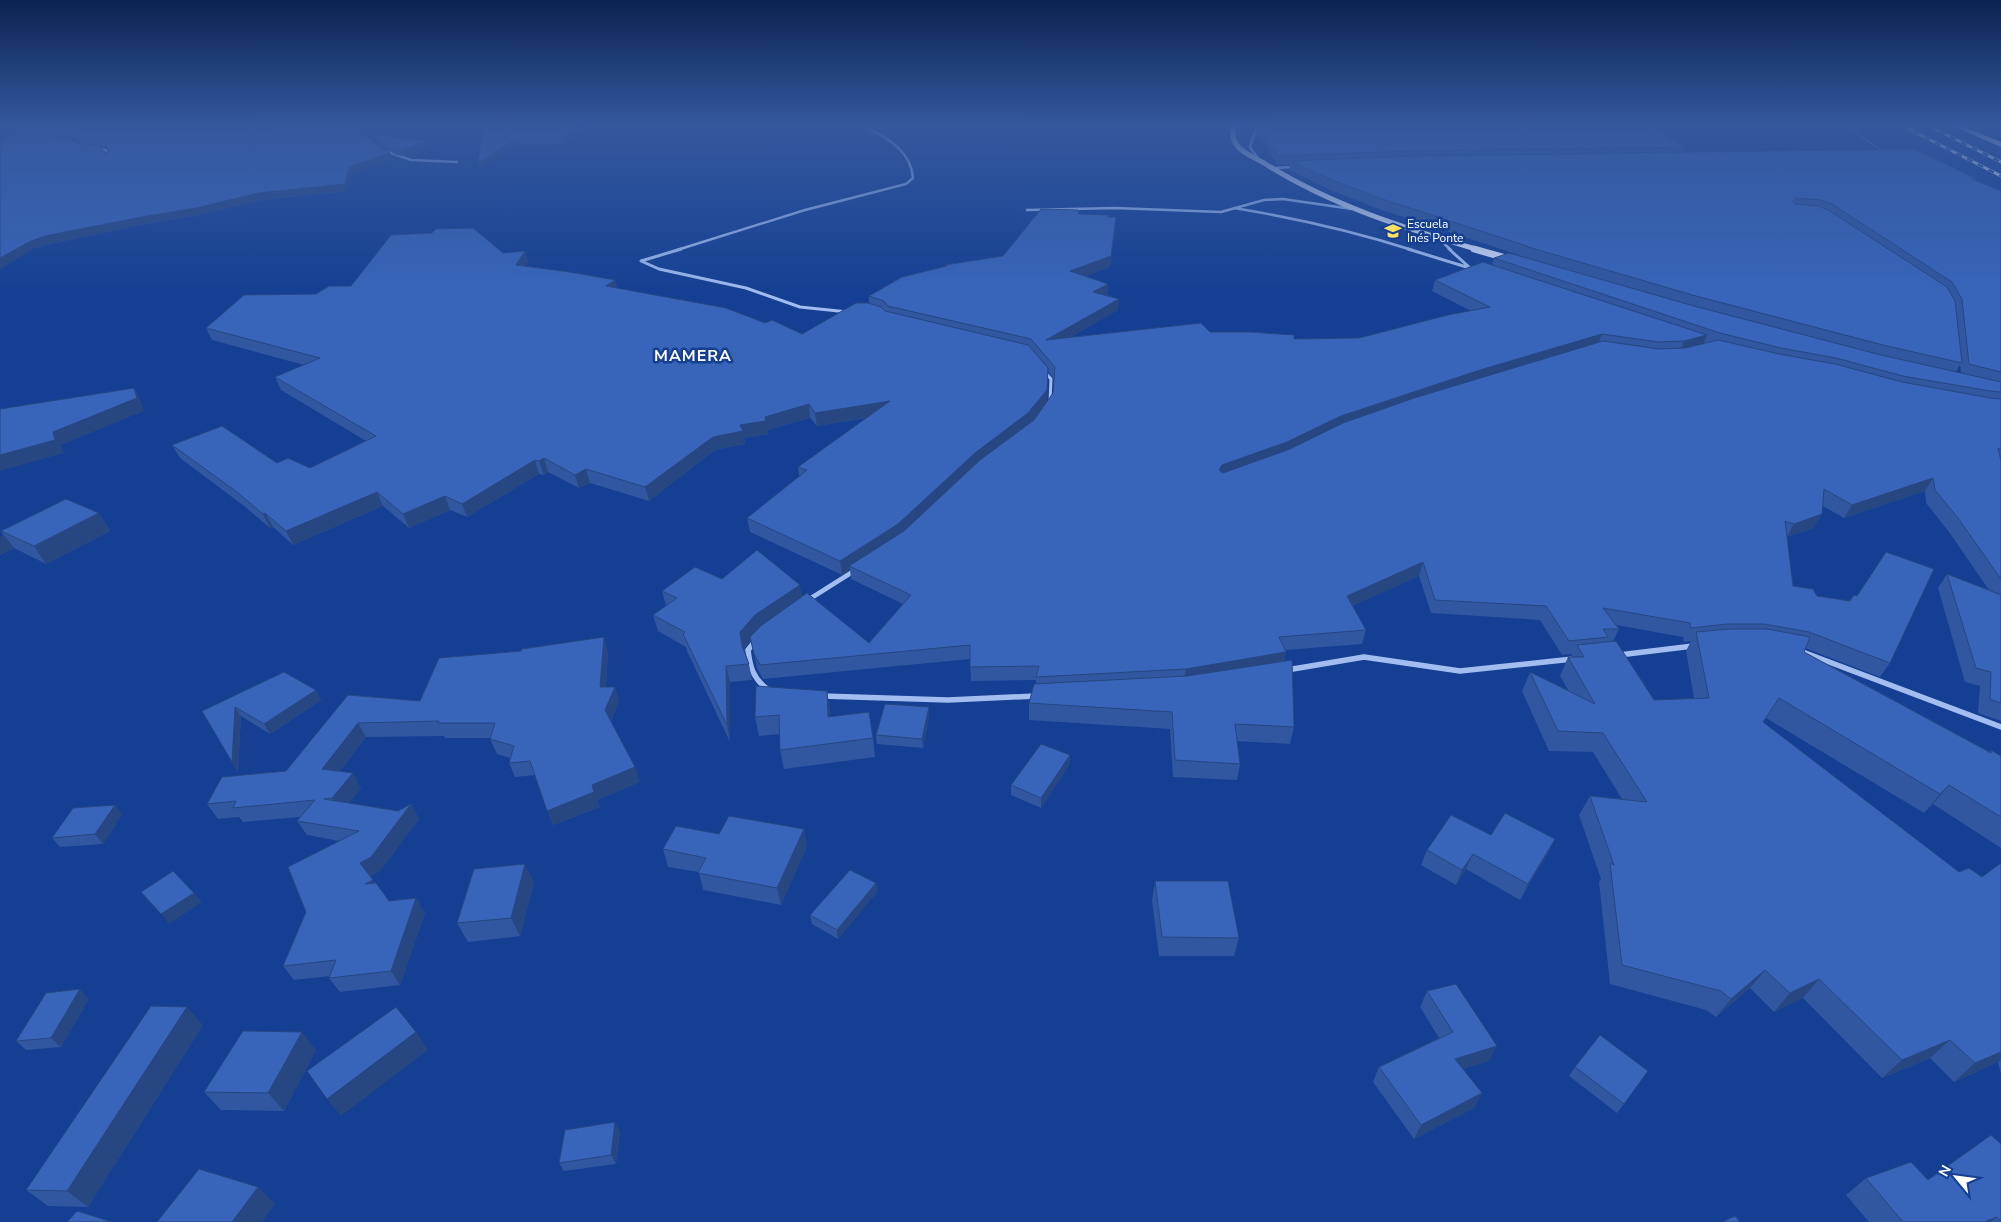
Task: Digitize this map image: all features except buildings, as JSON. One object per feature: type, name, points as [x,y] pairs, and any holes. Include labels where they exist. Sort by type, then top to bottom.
[{"type":"street","points":[[854,311],[800,307],[746,288],[699,280],[659,269],[641,261],[805,210],[907,183]]},
{"type":"street","points":[[1299,183],[1406,228],[1521,262]]},
{"type":"street","points":[[1027,210],[1115,208],[1221,212],[1264,200],[1283,199],[1360,210]]},
{"type":"street","points":[[1234,208],[1304,220],[1368,236],[1480,271]]},
{"type":"street","points":[[1437,237],[1472,269]]},
{"type":"street","points":[[1040,366],[1051,380],[1050,404],[1046,410]]},
{"type":"street","points":[[801,606],[863,566]]},
{"type":"street","points":[[761,635],[748,650],[750,672],[758,683],[772,692]]},
{"type":"street","points":[[1611,656],[1699,646]]},
{"type":"street","points":[[1791,650],[1799,651],[2001,727]]},
{"type":"street","points":[[1280,672],[1364,657],[1460,672],[1525,663],[1582,658]]},
{"type":"street","points":[[820,696],[948,700],[1041,696]]},
{"type":"place","name":"Escuela Inés Ponte","points":[[1393,231]]},
{"type":"district","name":"MAMERA","points":[[693,355]]}]
